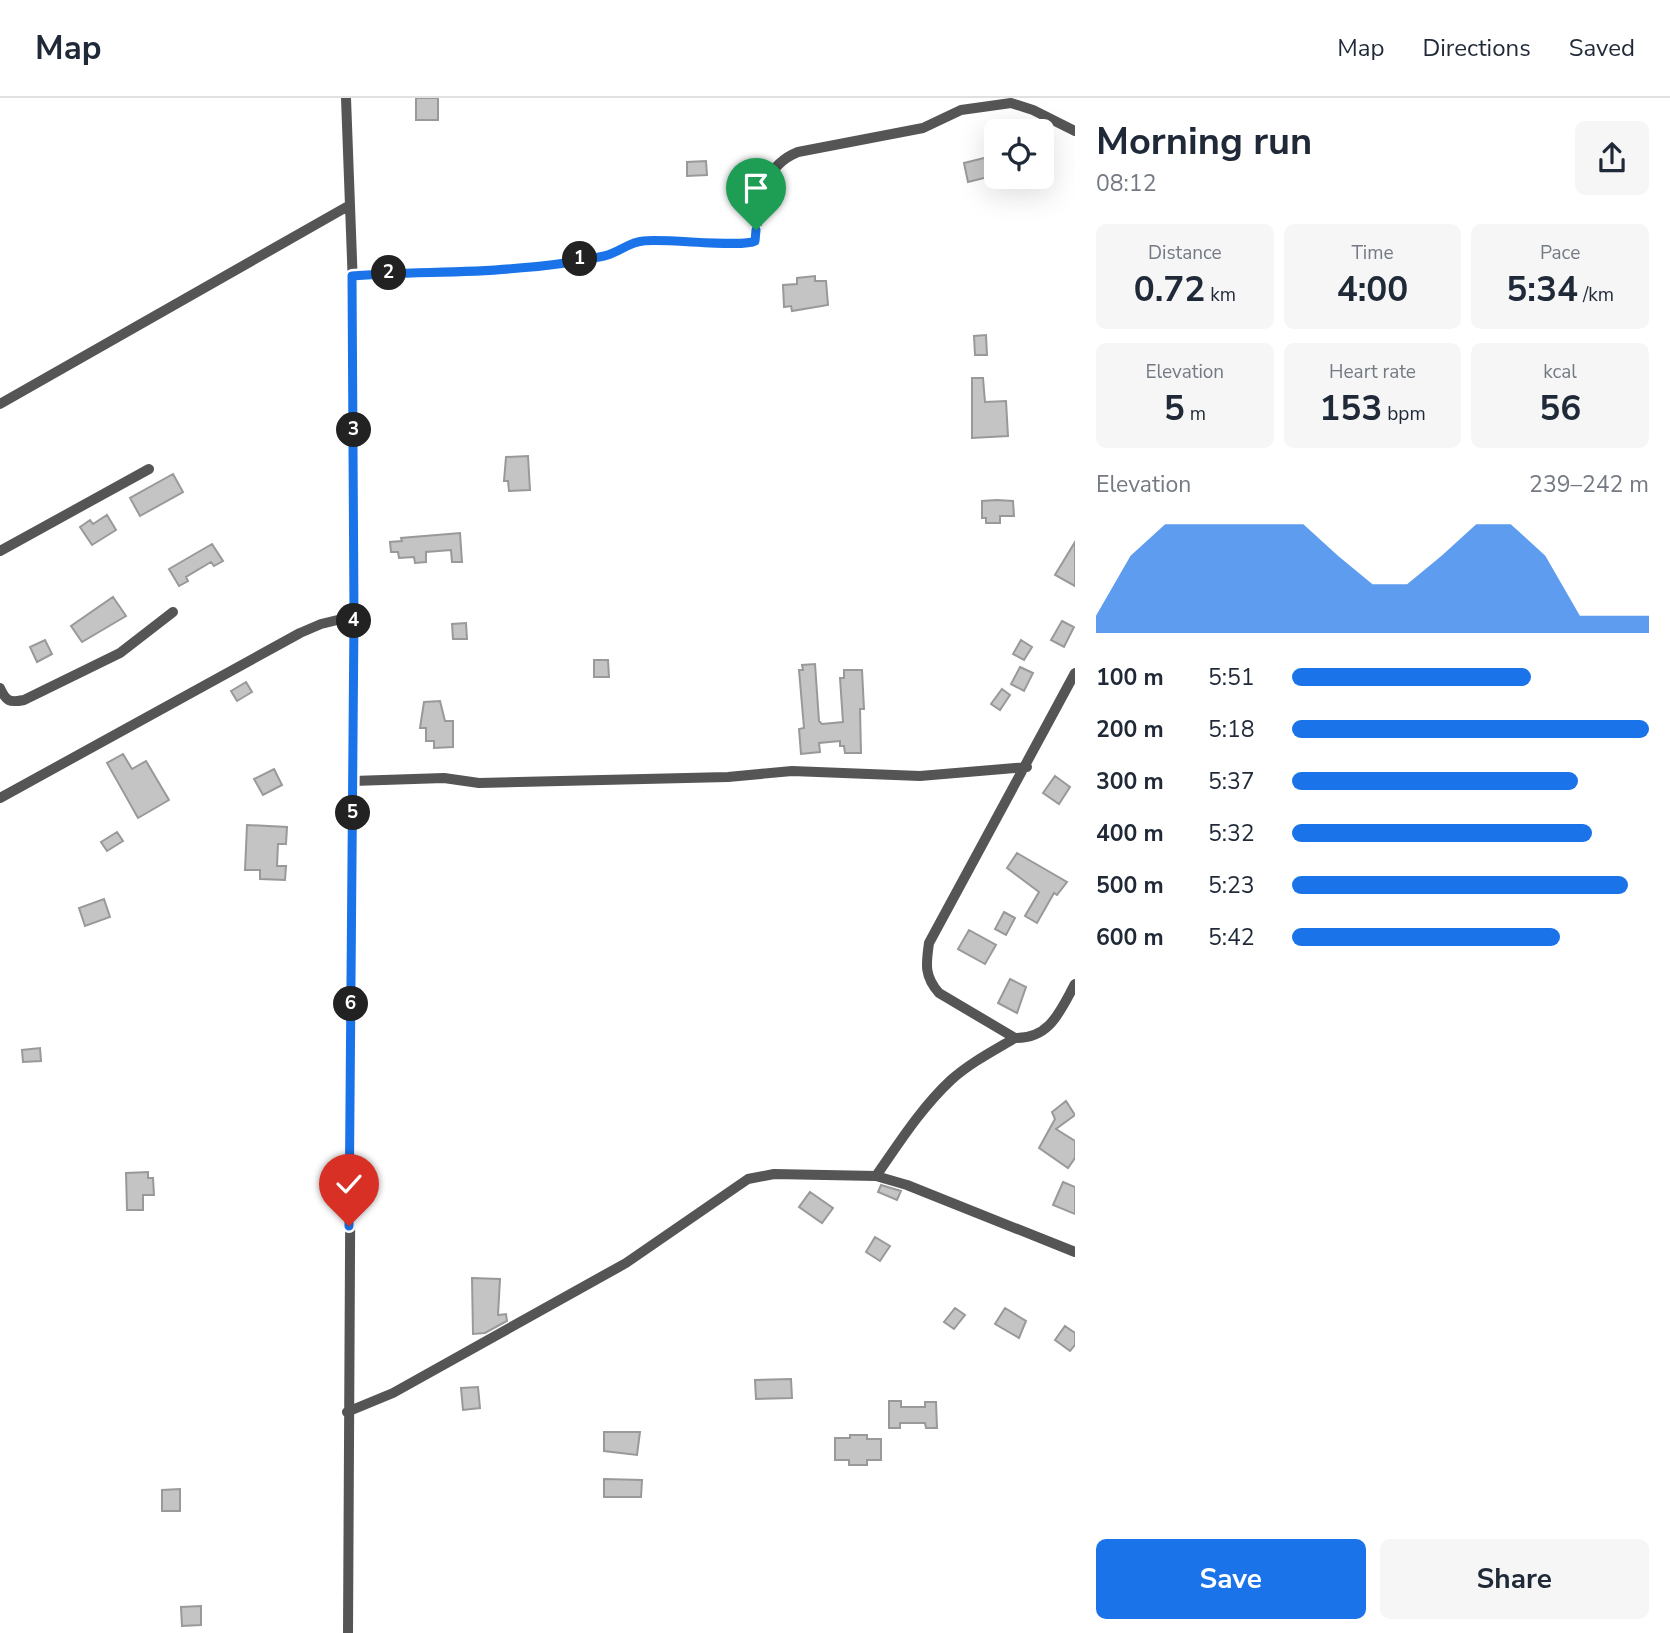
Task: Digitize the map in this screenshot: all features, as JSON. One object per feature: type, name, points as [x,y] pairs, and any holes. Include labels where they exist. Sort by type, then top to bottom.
[{"type":"street","points":[[346,98],[352,276],[354,616],[347,1412],[348,1633]]},
{"type":"street","points":[[352,276],[411,271],[518,268],[607,256],[632,243],[646,240],[706,241],[748,246],[755,241],[757,216],[766,178],[787,156],[798,152],[923,128],[961,110],[1011,103],[1033,110],[1075,131]]},
{"type":"street","points":[[0,404],[350,205]]},
{"type":"street","points":[[0,551],[149,469]]},
{"type":"street","points":[[0,688],[6,700],[12,703],[24,700],[120,653],[173,611]]},
{"type":"street","points":[[0,798],[300,633],[321,624],[354,616]]},
{"type":"street","points":[[1015,1038],[939,993],[929,982],[926,971],[929,943],[1027,767],[1075,673]]},
{"type":"street","points":[[353,781],[444,778],[480,783],[728,777],[792,772],[920,776],[1027,767]]},
{"type":"street","points":[[876,1176],[930,1102],[951,1080],[974,1062],[1015,1038],[1029,1038],[1048,1028],[1075,984]]},
{"type":"street","points":[[347,1412],[393,1393],[626,1263],[748,1179],[774,1174],[876,1176],[907,1185],[1075,1252]]},
{"type":"building","points":[[416,98],[438,98],[438,120],[416,120]]},
{"type":"building","points":[[984,158],[984,178],[968,182],[964,163]]},
{"type":"building","points":[[706,161],[707,175],[687,176],[687,162]]},
{"type":"building","points":[[815,276],[815,281],[826,281],[828,305],[792,311],[791,306],[784,307],[783,285],[797,284],[797,278]]},
{"type":"building","points":[[986,335],[987,355],[975,355],[974,336]]},
{"type":"building","points":[[972,378],[983,378],[985,402],[1006,401],[1008,436],[972,438]]},
{"type":"building","points":[[528,456],[530,490],[509,491],[508,481],[504,481],[506,457]]},
{"type":"building","points":[[173,474],[183,492],[140,516],[130,498]]},
{"type":"building","points":[[982,501],[1013,501],[1014,516],[1000,516],[1000,523],[986,523],[986,518],[982,518]]},
{"type":"building","points":[[107,515],[116,530],[92,545],[80,527],[90,520],[93,524]]},
{"type":"building","points":[[460,533],[462,562],[452,562],[451,550],[426,552],[426,562],[415,563],[414,557],[399,558],[398,552],[391,552],[390,542],[402,541],[401,538]]},
{"type":"building","points":[[1075,542],[1075,586],[1055,575]]},
{"type":"building","points":[[212,544],[223,561],[214,566],[211,562],[186,577],[188,581],[179,586],[169,569]]},
{"type":"building","points":[[113,597],[126,616],[82,642],[71,626]]},
{"type":"building","points":[[1062,621],[1074,627],[1064,647],[1051,640]]},
{"type":"building","points":[[466,623],[467,639],[453,639],[452,624]]},
{"type":"building","points":[[45,640],[52,654],[37,662],[30,647]]},
{"type":"building","points":[[1021,640],[1032,647],[1024,660],[1013,654]]},
{"type":"building","points":[[594,660],[608,660],[609,677],[594,677]]},
{"type":"building","points":[[815,664],[819,721],[822,724],[843,722],[840,678],[844,678],[844,670],[862,670],[864,709],[860,709],[861,753],[845,753],[840,741],[819,743],[820,752],[801,754],[799,729],[804,728],[799,670],[803,670],[802,665]]},
{"type":"building","points":[[1020,667],[1033,673],[1024,691],[1011,684]]},
{"type":"building","points":[[246,682],[252,692],[237,701],[231,691]]},
{"type":"building","points":[[1002,689],[1010,695],[1000,710],[991,704]]},
{"type":"building","points":[[440,701],[445,721],[453,721],[453,747],[434,748],[434,741],[426,741],[426,728],[420,728],[424,702]]},
{"type":"building","points":[[123,754],[132,769],[146,761],[169,800],[138,818],[107,763]]},
{"type":"building","points":[[274,769],[282,785],[263,795],[254,779]]},
{"type":"building","points":[[1055,776],[1070,787],[1059,804],[1043,793]]},
{"type":"building","points":[[247,825],[287,827],[286,844],[278,844],[277,866],[286,866],[285,880],[260,879],[260,870],[245,870]]},
{"type":"building","points":[[117,832],[123,841],[107,851],[101,842]]},
{"type":"building","points":[[1017,853],[1067,882],[1057,895],[1054,893],[1037,923],[1025,916],[1039,892],[1007,868]]},
{"type":"building","points":[[104,899],[110,917],[85,926],[79,908]]},
{"type":"building","points":[[1004,912],[1015,918],[1006,935],[995,929]]},
{"type":"building","points":[[969,930],[996,945],[985,964],[958,949]]},
{"type":"building","points":[[1010,979],[1026,987],[1017,1013],[998,1003]]},
{"type":"building","points":[[40,1048],[41,1061],[23,1062],[22,1050]]},
{"type":"building","points":[[1066,1101],[1075,1115],[1056,1129],[1075,1141],[1075,1158],[1068,1168],[1039,1148],[1055,1119],[1052,1112]]},
{"type":"building","points":[[148,1172],[148,1178],[153,1178],[154,1195],[143,1195],[143,1210],[127,1210],[126,1173]]},
{"type":"building","points":[[1063,1182],[1075,1187],[1075,1214],[1053,1205]]},
{"type":"building","points":[[881,1185],[901,1191],[897,1200],[878,1192]]},
{"type":"building","points":[[810,1192],[833,1208],[822,1223],[799,1207]]},
{"type":"building","points":[[875,1237],[890,1246],[880,1261],[866,1252]]},
{"type":"building","points":[[472,1278],[500,1279],[498,1315],[506,1314],[507,1321],[485,1333],[473,1334]]},
{"type":"building","points":[[955,1308],[965,1315],[954,1329],[944,1322]]},
{"type":"building","points":[[1005,1308],[1026,1321],[1019,1338],[995,1324]]},
{"type":"building","points":[[1065,1326],[1075,1333],[1075,1345],[1070,1351],[1055,1340]]},
{"type":"building","points":[[791,1379],[792,1398],[756,1399],[755,1380]]},
{"type":"building","points":[[478,1387],[480,1408],[463,1410],[461,1388]]},
{"type":"building","points":[[889,1401],[901,1401],[901,1407],[925,1407],[925,1402],[936,1402],[937,1428],[926,1428],[925,1423],[900,1423],[900,1428],[889,1428]]},
{"type":"building","points":[[604,1432],[640,1432],[637,1455],[604,1451]]},
{"type":"building","points":[[850,1435],[867,1435],[867,1439],[881,1439],[881,1460],[867,1460],[867,1465],[849,1465],[849,1460],[835,1460],[835,1438],[850,1438]]},
{"type":"building","points":[[604,1479],[642,1480],[641,1497],[604,1497]]},
{"type":"building","points":[[180,1489],[180,1511],[162,1511],[162,1490]]},
{"type":"building","points":[[201,1606],[201,1625],[182,1626],[181,1607]]},
{"type":"route","points":[[349,1226],[354,616],[352,276],[411,271],[518,268],[607,256],[632,243],[646,240],[725,242],[748,246],[755,241],[756,230]]}]
